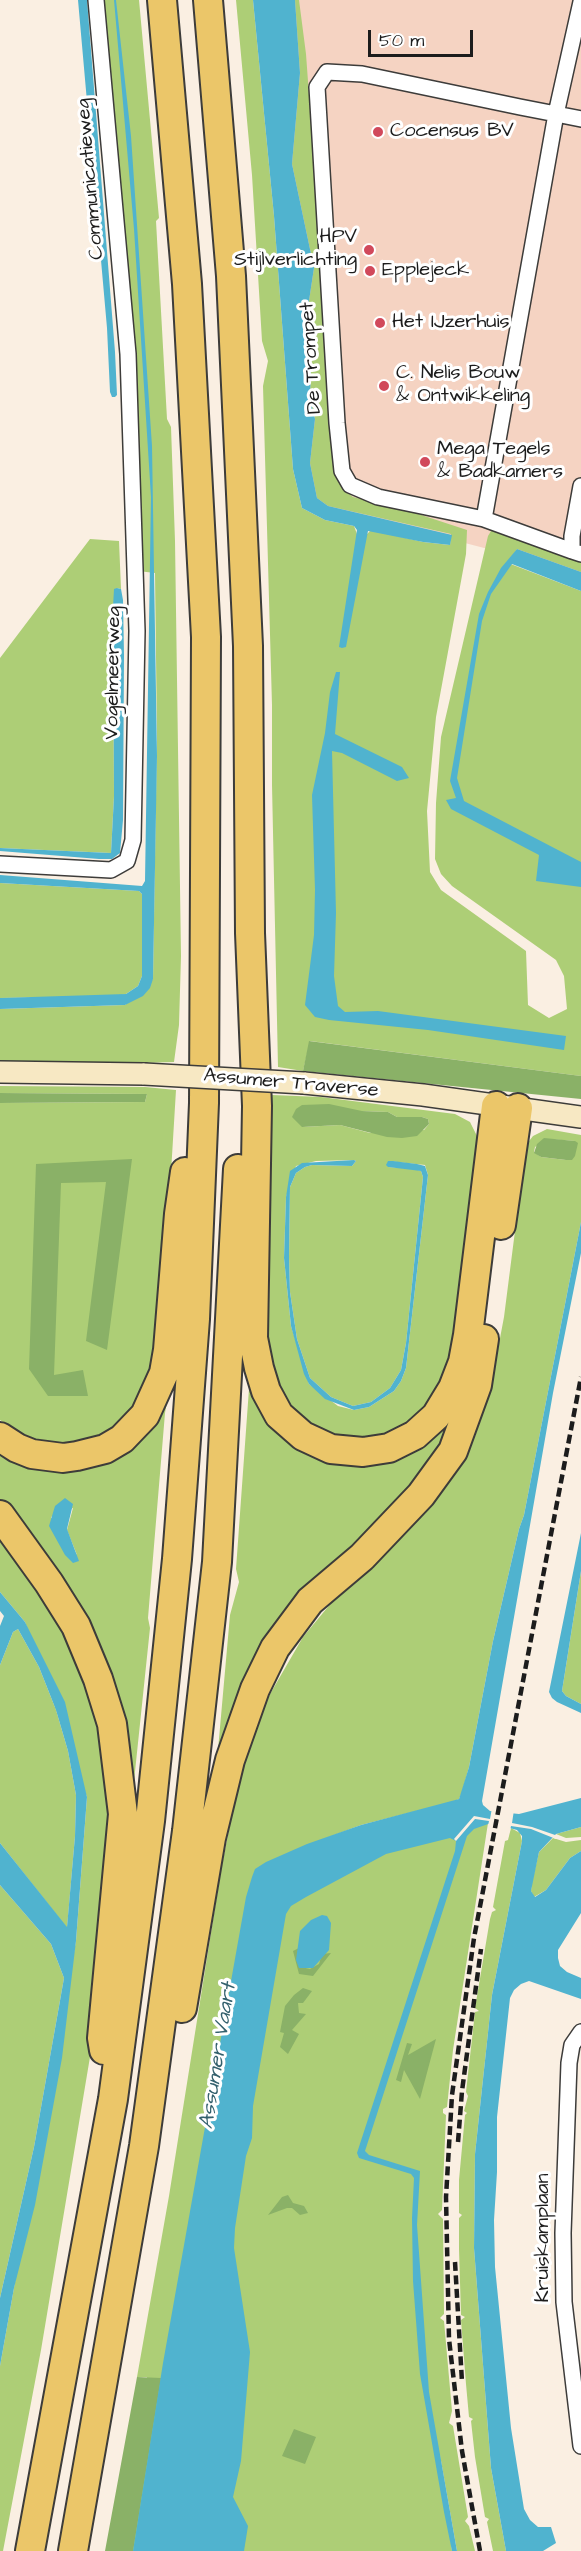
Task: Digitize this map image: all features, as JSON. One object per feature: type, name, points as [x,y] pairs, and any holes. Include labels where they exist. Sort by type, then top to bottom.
[{"type":"highway","points":[[30,2551],[113,2099],[150,1821],[177,1559],[195,1319],[204,1103],[206,637],[187,284],[162,0]]},
{"type":"highway","points":[[208,0],[231,276],[248,646],[250,933],[257,1106],[253,1338],[266,1391],[279,1415],[303,1436],[331,1449],[363,1452],[389,1448],[415,1435],[436,1416],[459,1371],[468,1335],[507,1107]]},
{"type":"highway","points":[[73,2551],[144,2146],[187,1831],[218,1562],[250,933]]},
{"type":"highway","points":[[0,1437],[16,1448],[32,1454],[63,1458],[77,1456],[105,1449],[122,1439],[145,1415],[164,1373],[183,1178],[204,1103]]},
{"type":"highway","points":[[144,2146],[182,2010],[213,1827],[230,1760],[255,1689],[275,1648],[310,1601],[362,1557],[421,1495],[453,1451],[477,1385],[507,1107]]},
{"type":"highway","points":[[0,1515],[49,1583],[76,1626],[98,1679],[112,1724],[123,1814],[102,2038],[113,2099]]},
{"type":"main road","name":"Assumer Traverse","points":[[0,1072],[144,1074],[304,1083],[423,1095],[581,1117]]},
{"type":"street","name":"Communicatieweg","points":[[96,0],[128,354]]},
{"type":"street","points":[[484,519],[556,114],[581,2]]},
{"type":"street","name":"De Trompet","points":[[576,552],[484,519],[378,497],[350,485],[342,471],[330,319],[317,87],[327,72],[362,74],[581,119]]},
{"type":"street","name":"Vogelmeerweg","points":[[0,864],[111,870],[127,861],[133,840],[137,631],[128,354]]},
{"type":"street","name":"De Trompet","points":[[576,552],[572,536],[581,486]]},
{"type":"street","name":"Kruiskamplaan","points":[[581,2032],[572,2044],[575,2065],[563,2233],[564,2302],[581,2446]]},
{"type":"shaded area","points":[[267,0],[581,0],[581,582],[515,556],[307,502]]},
{"type":"green space","points":[[102,0],[139,0],[159,218],[156,221],[167,419],[171,427],[175,541],[181,956],[179,1025],[174,1062],[0,1067],[0,1009],[125,1005],[153,979],[157,739],[155,573],[138,571]]},
{"type":"green space","points":[[236,0],[253,0],[274,216],[293,469],[302,508],[325,520],[354,526],[357,534],[366,535],[371,530],[423,542],[450,545],[451,534],[328,506],[317,498],[310,463],[315,419],[310,399],[311,365],[307,314],[314,268],[292,164],[300,73],[295,0],[299,0],[306,54],[337,477],[344,490],[353,497],[406,510],[467,530],[466,554],[436,717],[427,811],[430,872],[441,890],[526,951],[528,1005],[549,1018],[567,1009],[564,976],[556,960],[452,886],[441,874],[435,859],[436,803],[441,737],[488,536],[491,531],[496,530],[581,560],[581,572],[517,549],[508,563],[581,591],[581,1076],[310,1041],[303,1071],[278,1067],[272,705],[263,386],[268,361],[262,341],[252,175]]},
{"type":"green space","points":[[90,539],[119,541],[121,589],[117,588],[113,607],[114,796],[111,853],[0,848],[0,658]]},
{"type":"green space","points":[[0,883],[139,891],[142,894],[143,917],[142,976],[138,986],[126,994],[116,996],[0,998]]},
{"type":"green space","points":[[309,1041],[581,1076],[581,1099],[303,1071]]},
{"type":"green space","points":[[0,1086],[145,1087],[176,1090],[165,1271],[153,1364],[139,1400],[119,1426],[102,1436],[64,1447],[30,1441],[0,1420],[0,1103],[145,1102],[147,1094],[0,1093]]},
{"type":"green space","points":[[0,1093],[147,1094],[145,1102],[0,1103]]},
{"type":"green space","points":[[272,1095],[321,1097],[455,1114],[470,1122],[477,1136],[477,1176],[450,1357],[433,1400],[415,1420],[378,1437],[347,1438],[311,1425],[294,1410],[276,1379],[268,1342]],"holes":[[[362,1111],[388,1112],[397,1117],[422,1117],[428,1119],[429,1124],[424,1130],[370,1133],[340,1125],[302,1127]],[[316,1161],[356,1161],[352,1166],[312,1165],[296,1173],[290,1187],[289,1257],[290,1292],[297,1339],[310,1378],[331,1397],[353,1406],[371,1402],[390,1388],[401,1370],[406,1343],[423,1177],[421,1171],[415,1169],[388,1167],[388,1161],[425,1165],[428,1175],[406,1368],[394,1391],[369,1407],[354,1410],[338,1406],[309,1384],[291,1326],[284,1258],[286,1197],[296,1166]]]},
{"type":"green space","points":[[329,1104],[362,1111],[388,1112],[397,1117],[422,1117],[428,1119],[429,1124],[417,1136],[402,1138],[387,1137],[340,1125],[302,1127],[292,1117],[296,1109],[302,1105]]},
{"type":"green space","points":[[547,1129],[581,1135],[581,1222],[524,1515],[493,1641],[469,1767],[462,1792],[459,1799],[452,1802],[361,1825],[305,1846],[488,1823],[453,2050],[447,2107],[443,2109],[446,2115],[442,2210],[438,2214],[443,2219],[444,2314],[440,2318],[444,2321],[452,2411],[449,2423],[453,2426],[468,2517],[465,2521],[469,2526],[475,2551],[457,2551],[440,2455],[452,2551],[120,2551],[147,2377],[137,2377],[169,2196],[221,1870],[239,1779],[266,1701],[303,1637],[332,1602],[455,1472],[475,1436],[490,1391],[504,1317],[526,1145],[533,1136]],"holes":[[[548,1139],[575,1141],[566,1160],[541,1157],[534,1152],[535,1147]]]},
{"type":"green space","points":[[544,1138],[575,1141],[578,1143],[575,1156],[572,1160],[566,1160],[541,1157],[534,1153],[537,1144]]},
{"type":"green space","points":[[132,1159],[107,1350],[86,1341],[106,1182],[61,1183],[54,1375],[83,1370],[88,1396],[48,1396],[29,1369],[36,1164]]},
{"type":"green space","points":[[251,1361],[320,1454],[452,1416],[446,1447],[320,1581],[217,1761],[230,1615],[239,1582],[236,1569]]},
{"type":"green space","points":[[171,1380],[165,1413],[148,1618],[150,1628],[129,1829],[121,1731],[0,1504],[0,1449],[78,1466]],"holes":[[[73,1508],[67,1530],[77,1555],[51,1517]]]},
{"type":"green space","points":[[0,1541],[58,1618],[104,1728],[113,1809],[93,2039],[41,2350],[3,2551],[0,2551],[0,2366],[76,1941],[87,1797],[25,1622],[0,1592]]},
{"type":"green space","points":[[581,1571],[581,1704],[566,1696],[562,1691]]},
{"type":"green space","points":[[18,1629],[39,1667],[56,1710],[68,1751],[76,1795],[67,1928],[0,1843],[0,1665],[13,1632]]},
{"type":"green space","points":[[581,1827],[581,1837],[566,1838],[556,1834]]},
{"type":"green space","points":[[511,1828],[520,1833],[522,1841],[492,1995],[475,2154],[474,2248],[491,2468],[506,2551],[493,2551],[487,2522],[489,2519],[485,2517],[475,2457],[471,2421],[473,2419],[469,2417],[461,2320],[465,2317],[461,2315],[459,2218],[462,2215],[459,2213],[459,2180],[475,2012],[479,2011],[475,2008],[490,1919],[492,1912],[496,1910],[493,1907],[505,1841],[508,1840]]},
{"type":"green space","points":[[553,1838],[566,1842],[581,1840],[581,1851],[570,1858],[546,1890],[534,1897],[531,1891],[532,1882],[539,1852]]},
{"type":"green space","points":[[0,1885],[51,1944],[64,1978],[34,2147],[0,2298]]},
{"type":"green space","points":[[301,1947],[301,1967],[310,1969],[319,1964],[322,1954],[331,1953],[313,1976],[299,1974],[293,1951]]},
{"type":"green space","points":[[303,1988],[312,1991],[303,2003],[298,2003],[299,2013],[306,2014],[292,2030],[299,2034],[288,2054],[280,2047],[284,2033],[280,2032],[285,2006]]},
{"type":"green space","points":[[436,2039],[420,2099],[404,2070],[401,2082],[396,2080],[407,2043],[412,2044],[408,2055]]},
{"type":"green space","points":[[288,2195],[293,2203],[304,2206],[308,2213],[300,2215],[292,2208],[287,2208],[268,2215],[282,2197]]},
{"type":"green space","points":[[137,2377],[161,2378],[133,2551],[105,2551]]},
{"type":"green space","points":[[294,2429],[316,2437],[305,2464],[282,2456]]},
{"type":"water","points":[[78,0],[87,0],[115,352],[117,395],[115,397],[112,397],[110,392],[107,328]]},
{"type":"water","points":[[114,0],[116,0],[131,136],[152,446],[157,756],[153,979],[150,988],[143,996],[125,1005],[0,1009],[0,998],[126,994],[138,986],[142,976],[142,894],[139,891],[0,883],[0,875],[142,886],[145,881],[151,497],[134,229]]},
{"type":"water","points":[[253,0],[295,0],[300,73],[292,164],[314,268],[307,314],[311,365],[310,399],[315,419],[310,463],[317,498],[328,506],[452,535],[450,545],[368,531],[346,647],[342,648],[339,647],[357,530],[354,526],[325,520],[302,508],[293,469],[274,216]]},
{"type":"water","points":[[517,549],[581,572],[581,591],[512,564],[491,594],[482,621],[457,778],[464,801],[581,862],[581,887],[536,881],[539,855],[451,809],[446,800],[456,798],[450,781],[479,614],[501,568]]},
{"type":"water","points":[[114,589],[121,589],[123,600],[124,655],[123,820],[120,853],[112,859],[99,859],[0,851],[0,848],[111,853],[114,796],[113,607]]},
{"type":"water","points":[[336,672],[340,672],[335,734],[402,767],[409,778],[397,781],[342,753],[332,751],[336,913],[334,976],[338,1006],[345,1012],[378,1011],[566,1036],[564,1050],[428,1030],[329,1020],[315,1017],[305,1005],[314,935],[312,795],[325,733],[330,692]]},
{"type":"water","points":[[356,1161],[352,1166],[312,1165],[296,1173],[290,1187],[289,1257],[290,1292],[297,1339],[310,1378],[331,1397],[353,1406],[371,1402],[390,1388],[401,1370],[406,1343],[423,1177],[421,1171],[386,1165],[388,1161],[417,1164],[425,1166],[428,1175],[406,1368],[394,1391],[369,1407],[354,1410],[325,1399],[309,1384],[304,1374],[291,1326],[284,1258],[286,1197],[290,1171],[302,1163]]},
{"type":"water","name":"Assumer Vaart","points":[[581,1222],[581,1253],[553,1393],[482,1801],[490,1811],[519,1814],[581,1798],[581,1827],[556,1834],[539,1852],[531,1891],[535,1897],[546,1890],[570,1858],[581,1851],[581,1913],[558,1950],[558,1958],[560,1966],[581,1978],[581,1999],[529,1981],[514,1990],[510,1998],[497,2117],[495,2267],[511,2428],[524,2509],[530,2520],[538,2527],[551,2527],[556,2543],[543,2551],[506,2551],[491,2468],[474,2248],[475,2154],[492,1995],[522,1836],[517,1830],[491,1823],[474,1829],[467,1836],[365,2151],[369,2155],[420,2171],[417,2225],[429,2392],[457,2551],[452,2551],[420,2374],[413,2281],[414,2178],[411,2174],[359,2158],[357,2153],[455,1851],[456,1841],[450,1838],[386,1854],[291,1906],[286,1914],[253,2106],[252,2138],[246,2156],[235,2228],[234,2248],[250,2352],[241,2461],[233,2497],[248,2526],[244,2551],[133,2551],[163,2363],[246,1897],[252,1877],[255,1869],[266,1862],[307,1844],[361,1825],[459,1799],[469,1767],[493,1641],[524,1515]]},
{"type":"water","points":[[65,1498],[73,1504],[67,1529],[79,1561],[73,1563],[65,1555],[49,1526],[55,1506]]},
{"type":"water","points":[[581,1533],[581,1571],[562,1691],[566,1696],[581,1704],[581,1713],[557,1702],[549,1692]]},
{"type":"water","points":[[0,1592],[25,1622],[65,1702],[87,1797],[76,1941],[62,2058],[35,2205],[14,2288],[0,2366],[0,2298],[34,2147],[64,1978],[51,1944],[0,1885],[0,1843],[67,1927],[76,1795],[68,1751],[56,1710],[39,1667],[18,1629],[13,1632],[0,1665],[0,1626],[4,1616],[0,1611]]},
{"type":"water","points":[[322,1915],[327,1916],[331,1923],[329,1950],[313,1968],[299,1968],[296,1960],[300,1931],[311,1920]]},
{"type":"pier","points":[[492,1808],[514,1810],[512,1823],[558,1836],[556,1839],[531,1829],[511,1826],[510,1831],[488,1826],[489,1821],[475,1819],[456,1841],[454,1839],[474,1816],[490,1819]]},
{"type":"railway","points":[[480,2551],[462,2451],[449,2339],[446,2197],[452,2095],[474,1938],[581,1377]]},
{"type":"railway","points":[[458,2142],[462,2091],[481,1949]]},
{"type":"railway","points":[[455,2262],[462,2382]]},
{"type":"place","name":"Cocensus BV","points":[[378,132]]},
{"type":"place","name":"HPV Stijlverlichting","points":[[369,250]]},
{"type":"place","name":"Epplejeck","points":[[370,271]]},
{"type":"place","name":"Het IJzerhuis","points":[[380,323]]},
{"type":"place","name":"C. Nelis Bouw & Ontwikkeling","points":[[384,386]]},
{"type":"place","name":"Mega Tegels & Badkamers","points":[[425,462]]}]
